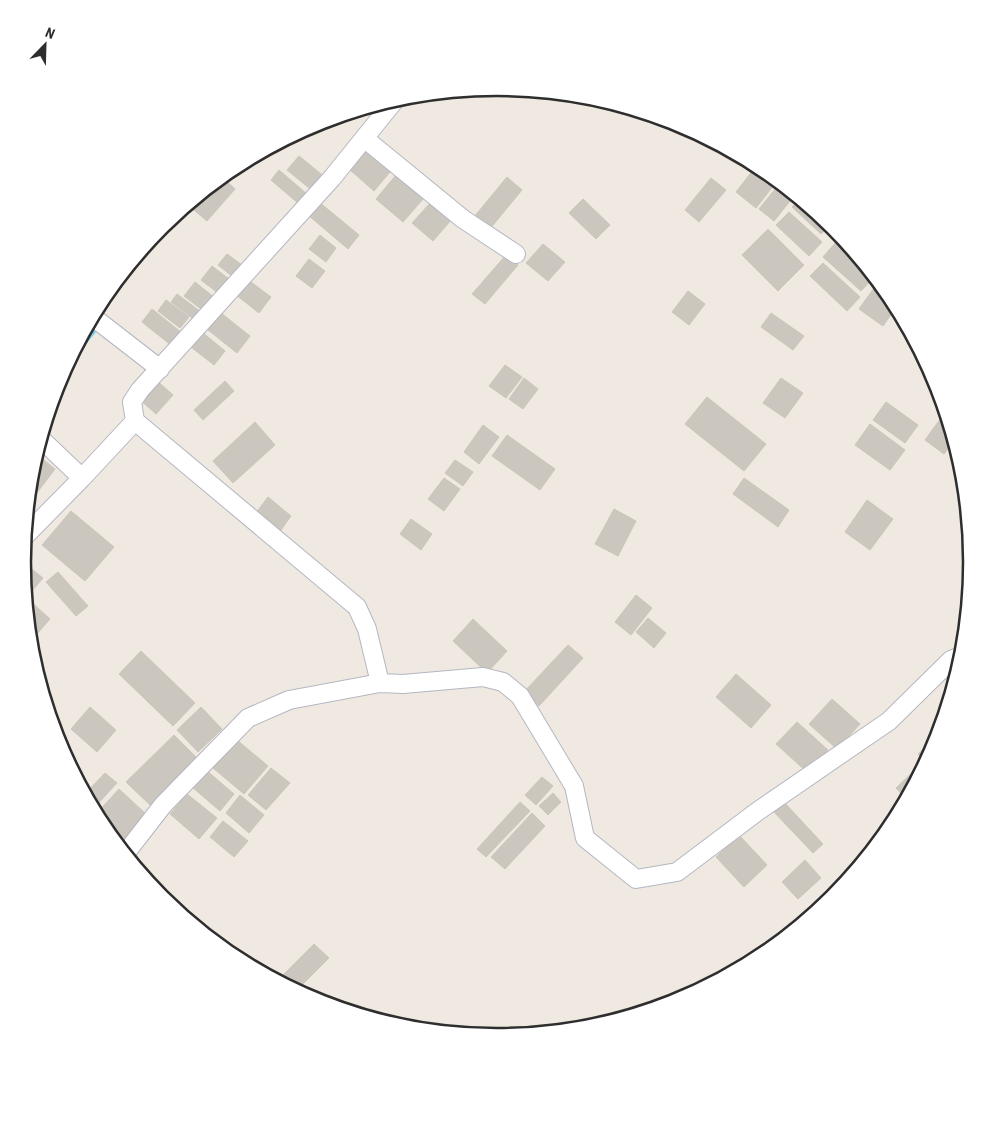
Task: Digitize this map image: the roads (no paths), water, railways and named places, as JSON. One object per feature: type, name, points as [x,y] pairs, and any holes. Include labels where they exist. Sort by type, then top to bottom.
[{"type":"street","points":[[380,683],[367,628],[357,607],[135,422],[132,402],[140,390],[326,185],[387,110]]},
{"type":"street","points":[[364,138],[463,220],[516,254]]},
{"type":"street","points":[[99,321],[160,369]]},
{"type":"street","points":[[32,529],[135,422]]},
{"type":"street","points":[[46,444],[82,478]]},
{"type":"street","points":[[130,848],[163,805],[248,718],[289,700],[380,683],[403,684],[482,676],[503,682],[520,696],[574,786],[586,838],[636,879],[677,872],[758,811],[889,721],[954,659]]},
{"type":"water","points":[[93,330],[96,332],[85,346]]}]
